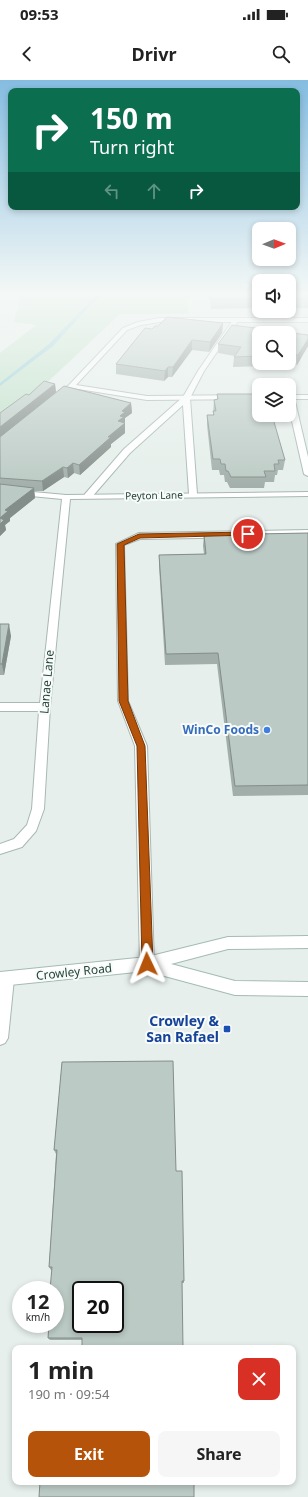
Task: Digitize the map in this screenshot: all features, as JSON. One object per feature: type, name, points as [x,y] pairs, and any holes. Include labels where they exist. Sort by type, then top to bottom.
[{"type":"street","points":[[53,400],[71,386],[97,359]]},
{"type":"street","points":[[88,496],[127,451],[186,398],[209,359]]},
{"type":"street","points":[[71,386],[147,398],[252,397]]},
{"type":"street","points":[[296,397],[308,397]]},
{"type":"street","points":[[186,398],[193,494]]},
{"type":"street","points":[[295,422],[308,474]]},
{"type":"street","name":"Peyton Lane","points":[[0,491],[66,497],[193,494],[308,494]]},
{"type":"street","name":"Lanae Lane","points":[[0,849],[18,843],[32,827],[38,809],[45,707],[66,497]]},
{"type":"street","points":[[147,964],[141,746],[123,701],[120,544],[139,536],[308,533]]},
{"type":"street","points":[[0,707],[45,707]]},
{"type":"street","name":"Crowley Road","points":[[4,979],[147,964],[228,943],[308,942]]},
{"type":"street","name":"Crowley Road","points":[[147,964],[235,988],[308,989]]},
{"type":"street","points":[[0,1038],[4,979]]},
{"type":"green space","points":[[0,359],[72,359],[38,391],[0,419]]},
{"type":"building","points":[[120,359],[179,359],[173,367],[168,367],[165,371],[116,364]]},
{"type":"building","points":[[44,381],[55,384],[0,427],[0,413],[26,394],[29,395]]},
{"type":"building","points":[[64,386],[131,403],[122,411],[125,412],[120,416],[124,417],[118,421],[125,423],[79,465],[73,463],[67,468],[63,467],[42,481],[0,478],[0,437]]},
{"type":"building","points":[[217,394],[252,394],[252,422],[274,422],[285,460],[278,460],[279,464],[274,464],[275,471],[264,471],[266,477],[231,477],[228,471],[226,471],[225,464],[221,464],[220,459],[213,459],[207,415],[214,415],[213,411],[216,411],[214,400],[218,399]]},
{"type":"building","points":[[0,484],[34,488],[5,510],[8,511],[0,518]]},
{"type":"building","points":[[0,518],[4,520],[0,524]]},
{"type":"building","name":"WinCo Foods","points":[[308,533],[308,785],[235,786],[218,653],[166,654],[159,555],[206,554],[204,535]]},
{"type":"building","points":[[0,624],[9,624],[2,664],[0,664]]},
{"type":"building","points":[[173,1061],[176,1171],[182,1171],[184,1281],[182,1281],[183,1345],[82,1345],[82,1338],[48,1338],[48,1333],[64,1333],[64,1281],[51,1281],[52,1267],[49,1267],[57,1150],[54,1150],[62,1062]]},
{"type":"building","points":[[40,1485],[194,1485],[194,1497],[39,1497]]},
{"type":"waterway","points":[[0,385],[33,359]]},
{"type":"place","name":"WinCo Foods","points":[[267,730]]},
{"type":"place","name":"Crowley & San Rafael","points":[[227,1029]]},
{"type":"route","points":[[147,964],[141,746],[123,701],[120,544],[139,536],[248,534]]}]
